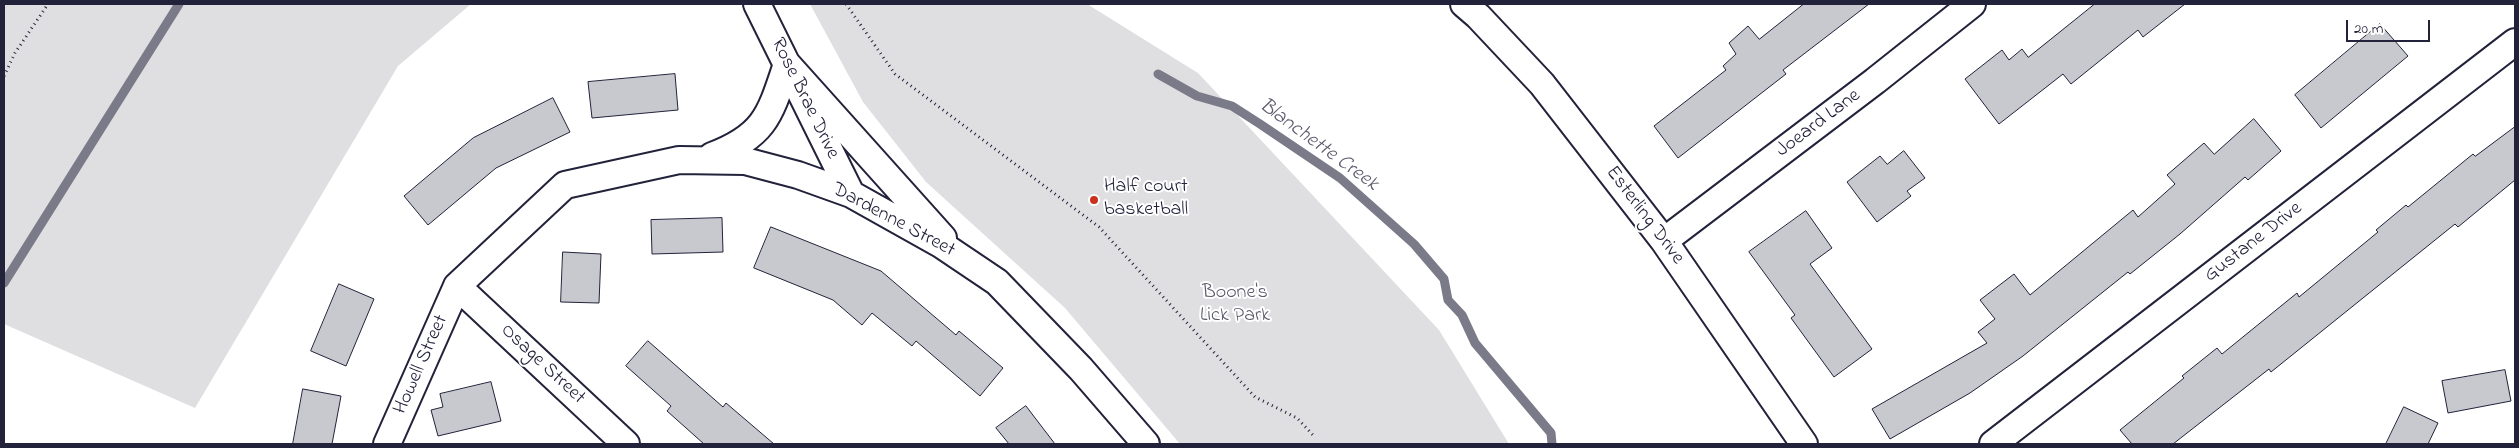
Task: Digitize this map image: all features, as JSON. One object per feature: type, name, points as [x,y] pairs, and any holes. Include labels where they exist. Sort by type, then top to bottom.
[{"type":"street","name":"Rose Brae Drive","points":[[757,4],[851,194]]},
{"type":"street","name":"Esterling Drive","points":[[1464,4],[1478,16],[1542,84],[1664,241],[1804,444]]},
{"type":"street","name":"Joeard Lane","points":[[1664,241],[1972,4]]},
{"type":"street","name":"Gustane Drive","points":[[1993,444],[2515,42]]},
{"type":"street","points":[[700,160],[744,142],[760,126],[774,104],[787,64]]},
{"type":"street","points":[[787,64],[958,256]]},
{"type":"street","name":"Dardenne Street","points":[[457,286],[565,185],[679,160],[745,160],[798,175],[851,194],[958,256],[997,282],[1081,368],[1146,444]]},
{"type":"street","name":"Howell Street","points":[[387,444],[457,286]]},
{"type":"street","name":"Osage Street","points":[[457,286],[626,444]]},
{"type":"path","points":[[4,76],[15,53],[48,4]]},
{"type":"path","points":[[846,4],[895,74],[1099,227],[1255,397],[1297,418],[1313,435]]},
{"type":"green space","points":[[4,4],[471,4],[398,66],[195,408],[4,324]]},
{"type":"green space","name":"Boone's Lick Park","points":[[810,4],[1087,4],[1198,73],[1439,330],[1509,444],[1180,444],[1065,308],[926,182],[863,102]]},
{"type":"building","points":[[1804,4],[1869,4],[1783,70],[1786,74],[1678,158],[1654,126],[1726,70],[1723,66],[1736,54],[1729,43],[1748,26],[1759,39]]},
{"type":"building","points":[[2095,4],[2185,4],[2143,37],[2138,30],[2071,84],[2063,74],[1999,124],[1965,79],[2002,50],[2009,60],[2022,49],[2028,57]]},
{"type":"building","points":[[2380,24],[2408,56],[2321,128],[2295,95]]},
{"type":"building","points":[[675,74],[678,110],[592,118],[588,82]]},
{"type":"building","points":[[553,98],[570,132],[496,168],[428,225],[404,196],[473,138]]},
{"type":"building","points":[[2254,119],[2281,151],[2248,180],[2245,177],[2180,234],[2130,274],[2128,272],[2023,356],[1970,393],[1890,439],[1872,409],[1987,343],[1978,332],[1995,319],[1980,300],[2014,274],[2030,295],[2133,210],[2138,217],[2175,184],[2167,175],[2204,143],[2214,154]]},
{"type":"building","points":[[2515,127],[2515,180],[2458,227],[2455,224],[2271,372],[2269,369],[2173,444],[2132,444],[2120,430],[2184,378],[2182,376],[2217,348],[2222,354],[2297,293],[2299,297],[2378,232],[2376,230],[2406,205],[2408,207],[2473,154],[2475,156]]},
{"type":"building","points":[[1904,151],[1925,178],[1907,191],[1911,196],[1877,222],[1847,182],[1880,156],[1887,164]]},
{"type":"building","points":[[1806,211],[1832,248],[1810,264],[1872,349],[1834,377],[1791,318],[1795,315],[1749,252]]},
{"type":"building","points":[[722,218],[723,252],[652,254],[651,220]]},
{"type":"building","points":[[771,227],[881,271],[956,335],[959,331],[1003,368],[980,396],[916,341],[912,346],[872,313],[862,325],[833,300],[754,268]]},
{"type":"building","points":[[563,252],[601,254],[599,303],[561,302]]},
{"type":"building","points":[[339,284],[374,299],[346,366],[311,351]]},
{"type":"building","points":[[648,341],[723,407],[726,403],[774,444],[704,444],[667,411],[671,406],[626,366]]},
{"type":"building","points":[[2505,370],[2511,401],[2448,413],[2442,381]]},
{"type":"building","points":[[491,382],[501,421],[438,436],[431,410],[443,407],[440,394]]},
{"type":"building","points":[[303,389],[341,396],[332,444],[293,444]]},
{"type":"building","points":[[1026,406],[1055,444],[1009,444],[996,428]]},
{"type":"building","points":[[2404,407],[2438,423],[2428,444],[2386,444]]},
{"type":"waterway","points":[[4,283],[179,4]]},
{"type":"waterway","name":"Blanchette Creek","points":[[1158,74],[1197,96],[1232,106],[1260,124],[1340,178],[1414,244],[1444,279],[1448,300],[1462,315],[1475,343],[1551,433],[1552,444]]},
{"type":"place","name":"Half court basketball","points":[[1094,200]]}]
